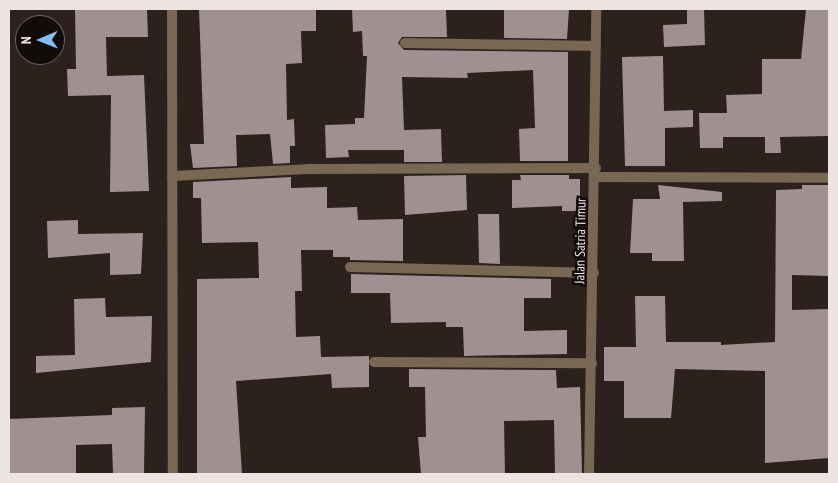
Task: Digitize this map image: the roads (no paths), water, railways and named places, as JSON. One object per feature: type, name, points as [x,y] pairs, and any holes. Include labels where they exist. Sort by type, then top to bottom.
[{"type":"street","points":[[172,9],[172,474]]},
{"type":"street","name":"Jalan Satria Timur","points":[[589,474],[594,272],[596,9]]},
{"type":"street","points":[[405,43],[596,46]]},
{"type":"street","points":[[172,176],[308,169],[829,178]]},
{"type":"street","points":[[350,267],[594,272]]},
{"type":"street","points":[[374,362],[592,363]]}]
